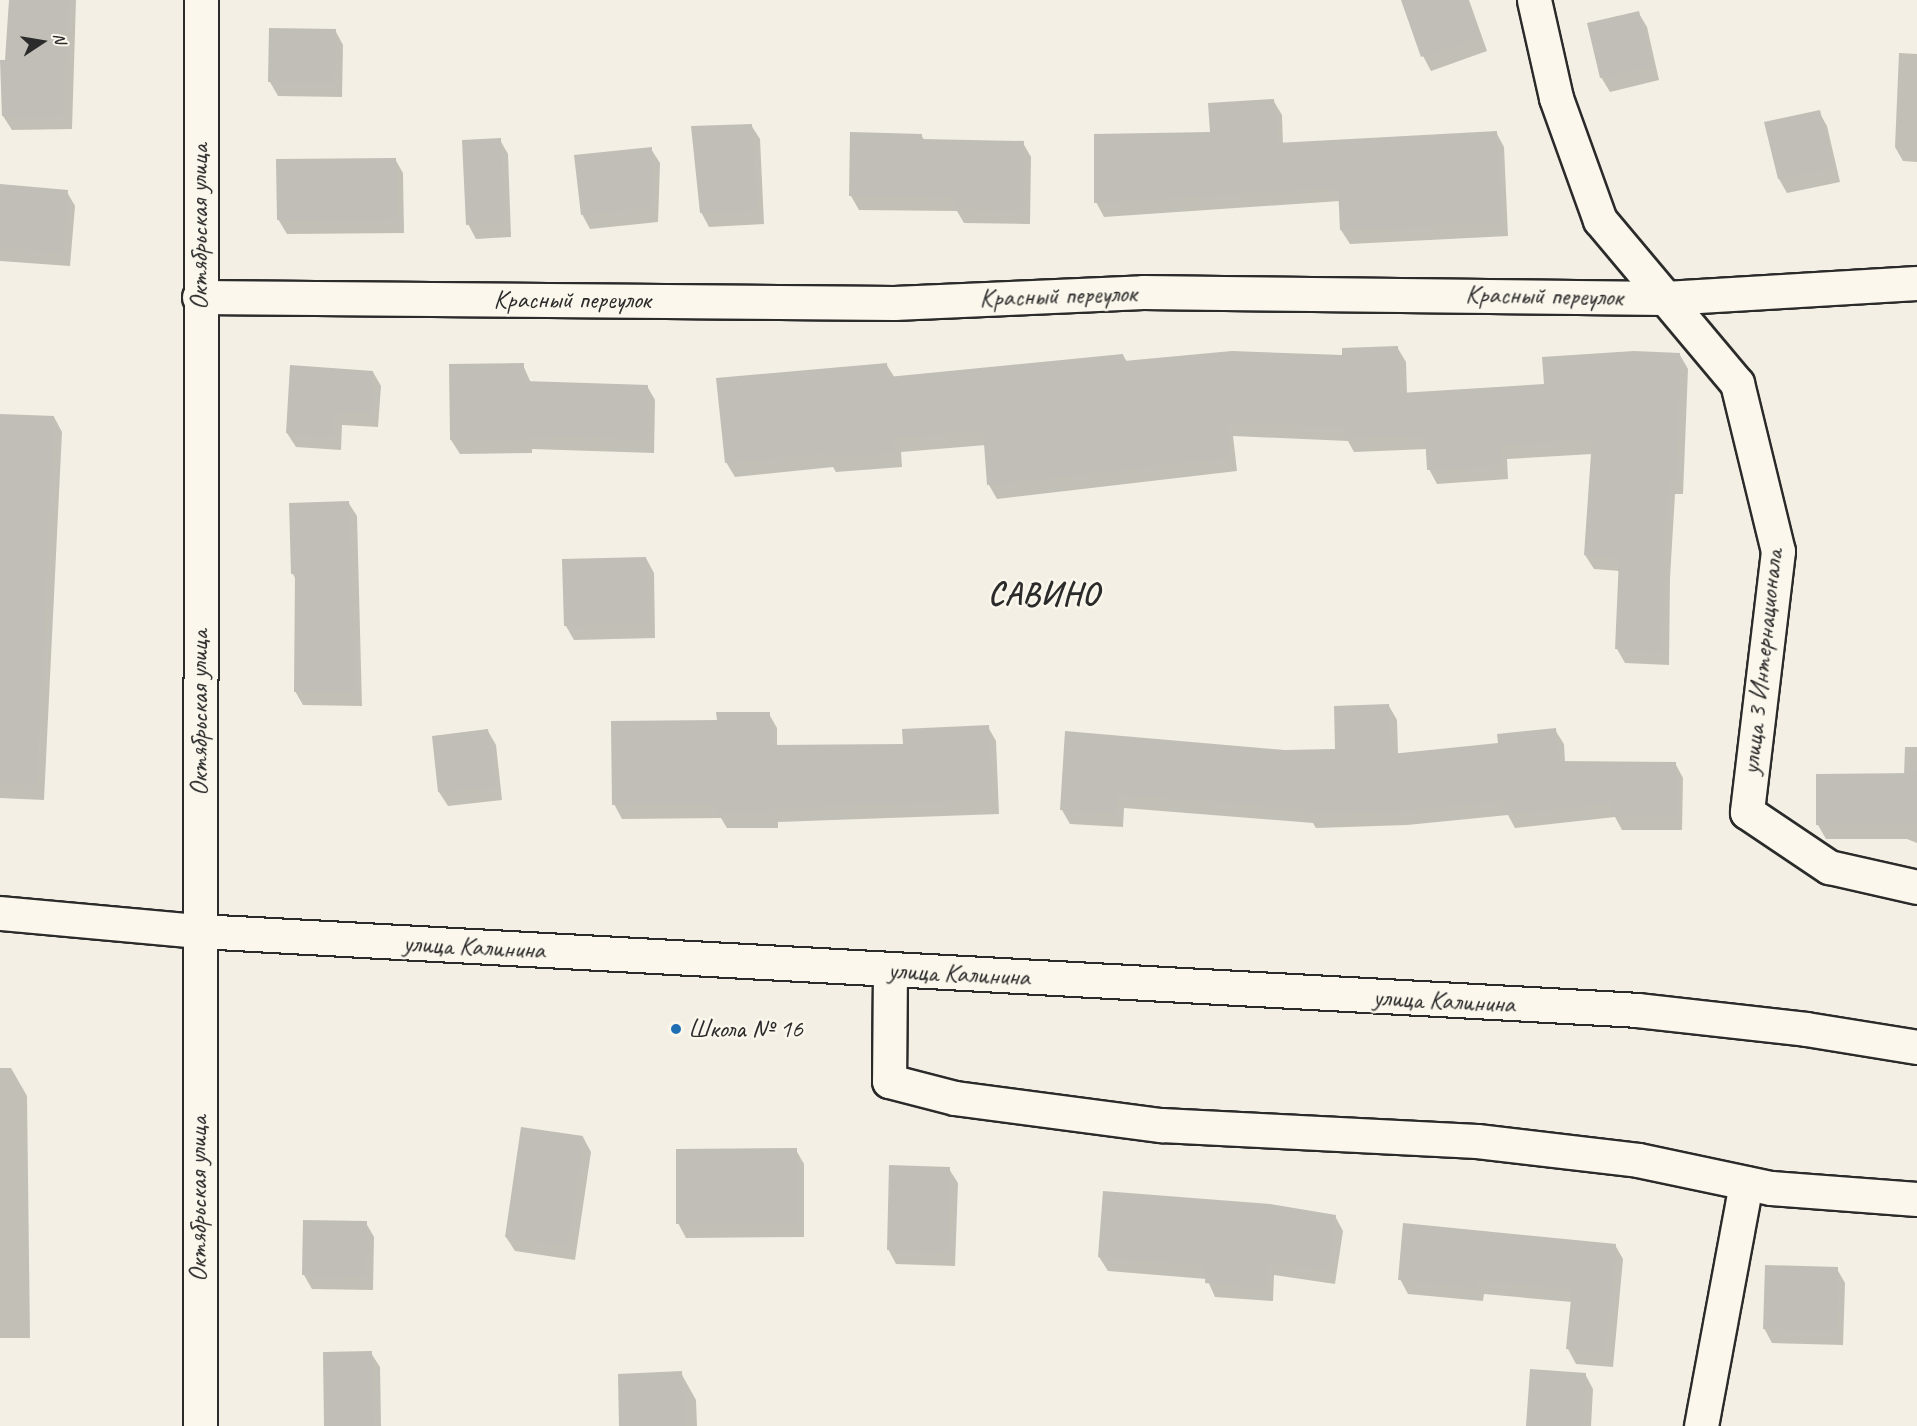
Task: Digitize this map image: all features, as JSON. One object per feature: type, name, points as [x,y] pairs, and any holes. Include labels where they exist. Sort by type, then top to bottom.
[{"type":"street","name":"Октябрьская улица","points":[[200,1426],[201,0]]},
{"type":"street","name":"улица 3 Интернационала","points":[[1534,0],[1556,98],[1600,220],[1737,383],[1778,551],[1747,812],[1829,867],[1917,887]]},
{"type":"street","name":"Красный переулок","points":[[199,297],[894,303],[1143,292],[1665,298],[1917,283]]},
{"type":"street","name":"улица Калинина","points":[[0,913],[199,931],[1636,1010],[1806,1029],[1917,1047]]},
{"type":"street","points":[[890,970],[889,1081],[944,1095],[1161,1125],[1477,1141],[1638,1160],[1771,1188],[1917,1199]]},
{"type":"street","points":[[1701,1426],[1746,1183]]},
{"type":"building","points":[[9,0],[67,0],[64,115],[2,116],[0,60],[5,60]]},
{"type":"building","points":[[1401,0],[1467,0],[1480,37],[1421,57]]},
{"type":"building","points":[[1639,11],[1652,66],[1600,78],[1587,23]]},
{"type":"building","points":[[269,28],[336,29],[334,83],[268,82]]},
{"type":"building","points":[[1274,99],[1277,143],[1497,131],[1500,222],[1340,230],[1338,187],[1094,203],[1094,134],[1210,132],[1208,103]]},
{"type":"building","points":[[1820,110],[1833,167],[1778,179],[1764,122]]},
{"type":"building","points":[[752,124],[756,210],[700,213],[691,126]]},
{"type":"building","points":[[850,132],[922,134],[922,139],[1024,141],[1023,210],[954,209],[954,197],[849,196]]},
{"type":"building","points":[[501,138],[504,223],[466,225],[462,140]]},
{"type":"building","points":[[652,147],[651,207],[581,215],[574,155]]},
{"type":"building","points":[[396,158],[396,219],[277,220],[276,159]]},
{"type":"building","points":[[0,184],[68,190],[62,253],[0,247]]},
{"type":"building","points":[[1398,346],[1400,393],[1544,384],[1542,357],[1634,351],[1680,353],[1675,481],[1668,480],[1662,567],[1665,567],[1661,652],[1615,649],[1619,558],[1584,555],[1592,439],[1500,445],[1501,465],[1427,470],[1425,435],[1345,438],[1344,427],[1226,423],[1230,457],[987,485],[983,430],[893,438],[895,453],[826,458],[826,453],[725,463],[716,378],[887,363],[888,377],[1123,354],[1124,361],[1232,351],[1342,355],[1342,348]]},
{"type":"building","points":[[524,363],[524,381],[648,385],[647,439],[524,435],[524,439],[450,440],[449,364]]},
{"type":"building","points":[[290,365],[373,371],[371,413],[335,411],[333,436],[286,433]]},
{"type":"building","points":[[0,414],[54,416],[36,786],[0,784]]},
{"type":"building","points":[[349,501],[355,692],[294,692],[295,574],[291,574],[289,503]]},
{"type":"building","points":[[646,557],[648,624],[564,626],[562,559]]},
{"type":"building","points":[[1389,704],[1391,754],[1498,743],[1497,734],[1556,728],[1559,761],[1676,762],[1675,816],[1612,816],[1612,803],[1505,814],[1504,801],[1399,811],[1306,814],[1306,809],[1117,794],[1115,813],[1060,810],[1065,731],[1285,750],[1335,749],[1334,706]]},
{"type":"building","points":[[716,712],[770,712],[770,745],[903,744],[902,729],[989,725],[992,800],[770,808],[770,814],[717,814],[717,804],[612,805],[611,721],[717,720]]},
{"type":"building","points":[[488,729],[495,786],[438,792],[432,736]]},
{"type":"building","points":[[1917,773],[1917,825],[1816,825],[1816,774]]},
{"type":"building","points":[[521,1127],[583,1136],[567,1246],[505,1237]]},
{"type":"building","points":[[797,1148],[797,1223],[676,1224],[676,1149]]},
{"type":"building","points":[[889,1165],[950,1167],[947,1252],[887,1250]]},
{"type":"building","points":[[1103,1191],[1270,1204],[1336,1215],[1328,1270],[1267,1261],[1265,1288],[1205,1283],[1206,1265],[1098,1257]]},
{"type":"building","points":[[303,1220],[367,1221],[366,1276],[302,1275]]},
{"type":"building","points":[[1403,1223],[1616,1244],[1605,1353],[1566,1349],[1572,1289],[1476,1280],[1476,1287],[1398,1280]]},
{"type":"building","points":[[1765,1265],[1838,1267],[1836,1331],[1763,1329]]},
{"type":"building","points":[[372,1351],[373,1426],[324,1426],[323,1352]]},
{"type":"building","points":[[1530,1369],[1586,1373],[1582,1426],[1526,1426]]},
{"type":"building","points":[[682,1371],[684,1426],[619,1426],[618,1374]]},
{"type":"place","name":"Школа № 16","points":[[676,1029]]},
{"type":"district","name":"САВИНО","points":[[1044,594]]}]
